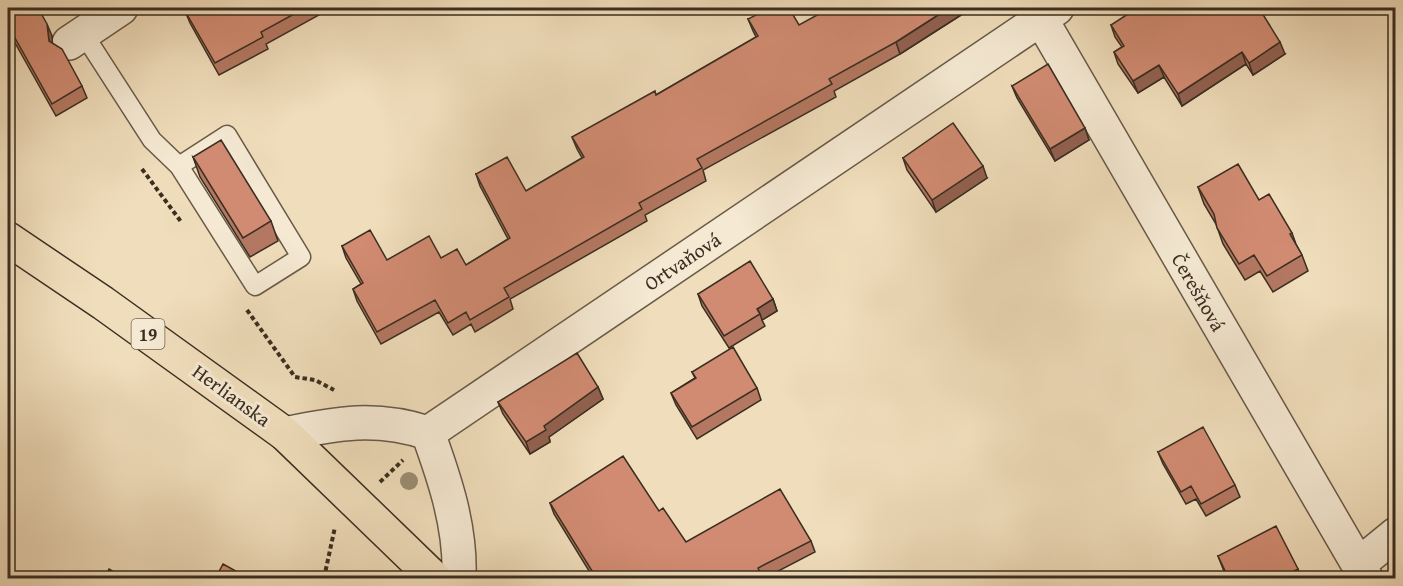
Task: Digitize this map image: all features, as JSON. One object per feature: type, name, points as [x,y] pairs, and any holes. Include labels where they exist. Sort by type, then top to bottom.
[{"type":"main road","name":"Herlianska","points":[[8,239],[160,343],[285,434],[421,573]]},
{"type":"street","points":[[76,38],[121,8]]},
{"type":"street","name":"Ortvaňová","points":[[428,433],[1049,13]]},
{"type":"street","name":"Čerešňová","points":[[1049,13],[1362,572],[1395,534]]},
{"type":"street","points":[[285,434],[354,422],[382,422],[428,433],[452,506],[459,547],[459,579]]},
{"type":"lane","points":[[76,38],[152,140],[179,166],[255,286],[301,257],[227,135],[179,166]]},
{"type":"path","points":[[241,302],[295,377],[315,380],[362,405],[382,422]]},
{"type":"building","points":[[8,8],[38,8],[47,24],[49,41],[62,49],[82,86],[52,104],[10,29],[13,27],[8,19]]},
{"type":"building","points":[[191,8],[305,8],[261,32],[263,37],[215,63],[185,11]]},
{"type":"building","points":[[770,8],[789,8],[799,25],[830,8],[949,8],[896,42],[829,79],[832,84],[697,159],[702,168],[639,203],[642,209],[504,288],[509,297],[470,320],[466,312],[448,323],[435,300],[377,332],[353,289],[363,283],[342,246],[370,230],[387,260],[429,236],[441,258],[457,249],[466,265],[510,238],[476,174],[507,157],[526,191],[584,157],[572,137],[655,91],[656,95],[758,36],[748,19]]},
{"type":"building","points":[[1137,8],[1259,8],[1280,42],[1249,63],[1242,52],[1178,94],[1159,65],[1133,81],[1114,52],[1124,46],[1111,25]]},
{"type":"building","points":[[1048,64],[1085,128],[1050,149],[1012,86]]},
{"type":"building","points":[[953,123],[983,166],[932,200],[903,158]]},
{"type":"building","points":[[221,140],[271,221],[243,238],[193,157]]},
{"type":"building","points":[[1238,164],[1259,200],[1269,194],[1302,255],[1267,276],[1254,255],[1239,264],[1217,228],[1214,214],[1198,187]]},
{"type":"building","points":[[750,261],[773,299],[757,309],[760,314],[724,336],[698,294]]},
{"type":"building","points":[[733,347],[757,388],[692,427],[671,393],[696,378],[692,372]]},
{"type":"building","points":[[577,353],[598,387],[544,426],[546,430],[526,442],[498,402]]},
{"type":"building","points":[[1203,427],[1235,485],[1201,504],[1191,486],[1181,492],[1158,452]]},
{"type":"building","points":[[623,456],[659,511],[663,508],[686,542],[780,489],[811,541],[758,568],[760,573],[750,579],[597,579],[550,503]]},
{"type":"building","points":[[1276,526],[1298,569],[1279,579],[1229,579],[1218,556]]},
{"type":"building","points":[[223,564],[250,579],[215,579]]},
{"type":"building","points":[[109,569],[126,579],[104,579]]}]
